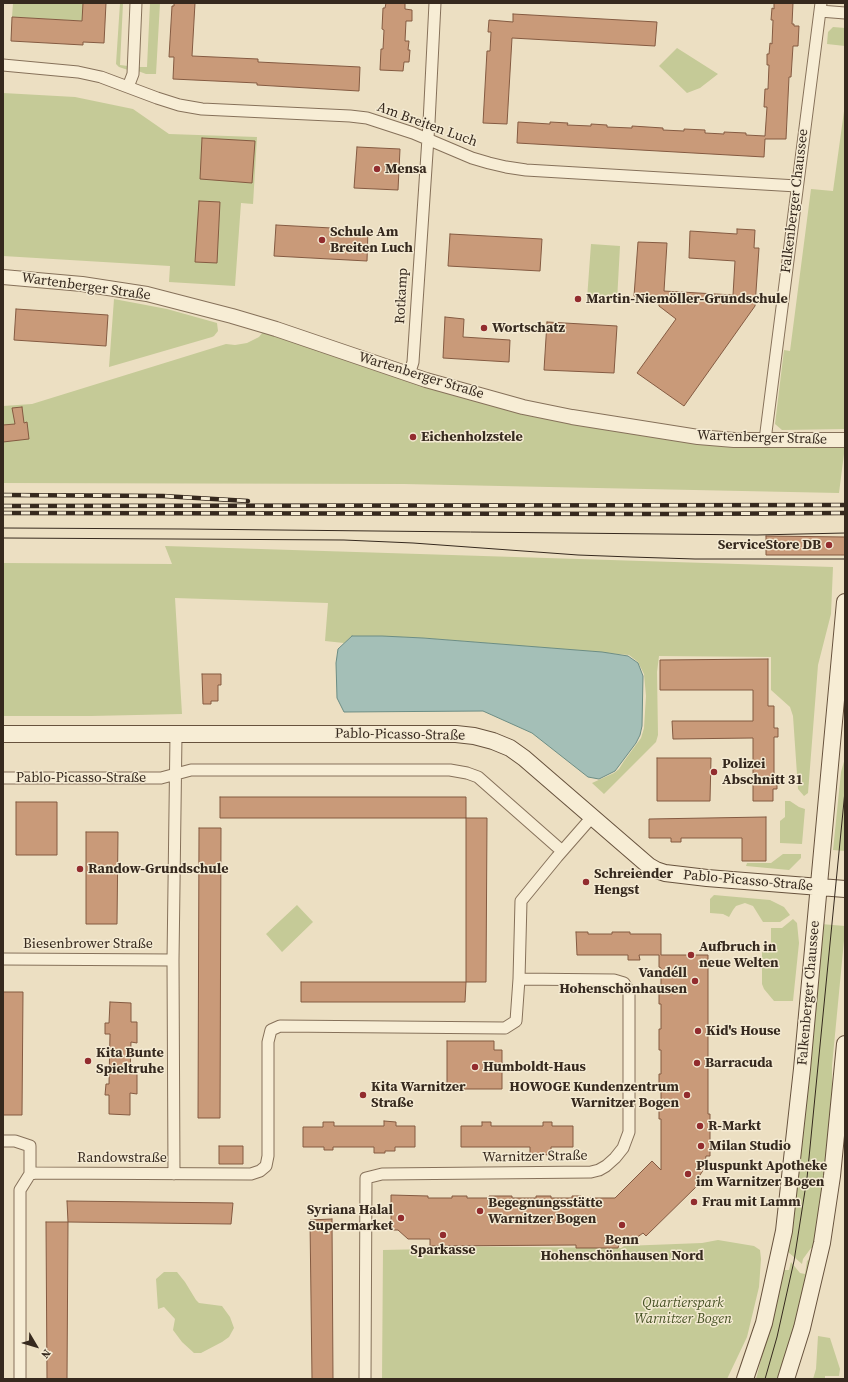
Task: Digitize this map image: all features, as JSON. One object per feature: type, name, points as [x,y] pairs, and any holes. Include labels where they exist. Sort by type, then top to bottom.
[{"type":"main road","name":"Falkenberger Chaussee","points":[[745,1379],[754,1356],[764,1322],[784,1231],[802,1069],[845,602]]},
{"type":"main road","name":"Pablo-Picasso-Straße","points":[[3,734],[456,734],[474,736],[493,741],[510,748],[524,758],[649,866],[661,872],[707,878],[845,889]]},
{"type":"main road","points":[[786,1379],[802,1328],[823,1237],[832,1176],[845,1044]]},
{"type":"street","points":[[128,87],[132,74],[136,3]]},
{"type":"street","name":"Rotkamp","points":[[409,375],[413,362],[428,139],[435,3]]},
{"type":"street","name":"Falkenberger Chaussee","points":[[765,440],[821,7],[845,13]]},
{"type":"street","name":"Am Breiten Luch","points":[[3,65],[78,72],[101,77],[179,105],[202,109],[367,118],[413,133],[489,163],[526,170],[797,186]]},
{"type":"street","name":"Wartenberger Straße","points":[[3,276],[82,284],[147,294],[276,329],[409,375],[523,407],[572,417],[698,437],[734,440],[845,440]]},
{"type":"street","name":"Randowstraße","points":[[30,1174],[174,1174],[173,960],[176,735]]},
{"type":"street","name":"Pablo-Picasso-Straße","points":[[3,778],[161,778],[191,770],[450,770],[467,773],[478,777],[562,851]]},
{"type":"street","points":[[174,1174],[251,1174],[260,1172],[266,1166],[268,1156],[268,1042],[271,1030],[280,1026],[505,1028],[516,1021],[519,979],[521,901],[592,817]]},
{"type":"street","name":"Biesenbrower Straße","points":[[3,959],[173,960]]},
{"type":"street","name":"Warnitzer Straße","points":[[365,1379],[366,1178],[382,1174],[591,1172],[606,1166],[616,1158],[623,1148],[628,1132],[630,992],[624,983],[614,980],[519,979]]},
{"type":"street","points":[[3,1141],[15,1141],[30,1146],[30,1174],[20,1190],[20,1379]]},
{"type":"green space","points":[[13,3],[83,3],[83,9],[89,10],[84,21],[12,17]]},
{"type":"green space","points":[[120,3],[123,3],[120,65],[128,66],[128,70],[119,67],[116,64]]},
{"type":"green space","points":[[150,3],[160,3],[156,74],[146,74],[138,71],[139,67],[147,67]]},
{"type":"green space","points":[[833,27],[845,28],[845,46],[827,44],[828,32]]},
{"type":"green space","points":[[677,48],[718,74],[700,88],[687,93],[659,66]]},
{"type":"green space","points":[[3,93],[75,97],[133,109],[169,134],[257,137],[253,204],[241,203],[235,286],[169,282],[170,266],[3,256]]},
{"type":"green space","points":[[845,104],[845,429],[782,430],[775,424],[784,350],[790,351],[811,189],[833,191]]},
{"type":"green space","points":[[591,244],[620,246],[617,301],[587,299]]},
{"type":"green space","points":[[114,299],[167,309],[217,323],[218,331],[212,337],[109,367]]},
{"type":"green space","points":[[263,332],[424,386],[570,422],[632,434],[699,443],[845,446],[839,493],[404,484],[3,483],[3,406],[32,404],[226,344],[235,345],[247,343],[259,337]]},
{"type":"green space","points":[[165,546],[833,567],[831,614],[818,665],[808,793],[804,796],[798,789],[793,716],[790,707],[771,690],[771,657],[659,656],[657,672],[658,735],[656,742],[604,794],[592,783],[614,773],[619,769],[641,738],[644,728],[646,696],[644,674],[638,662],[629,655],[423,638],[352,636],[344,643],[325,641],[328,603],[175,598],[182,714],[3,716],[3,563],[172,564]]},
{"type":"green space","points":[[845,758],[845,851],[833,850],[841,772]]},
{"type":"green space","points":[[785,801],[790,801],[805,809],[802,844],[780,843],[780,821],[785,817]]},
{"type":"green space","points":[[783,854],[801,854],[801,858],[789,870],[746,866],[747,863],[771,863]]},
{"type":"green space","points":[[714,895],[770,900],[784,907],[790,915],[780,922],[763,922],[753,906],[745,903],[736,906],[729,917],[723,914],[710,913],[710,899]]},
{"type":"green space","points":[[297,905],[313,922],[282,952],[266,934]]},
{"type":"green space","points":[[793,919],[797,923],[799,943],[793,1001],[774,1001],[764,989],[762,984],[762,952],[771,951],[771,928],[782,928]]},
{"type":"green space","points":[[821,924],[845,926],[845,930],[832,1066],[832,1121],[815,1248],[811,1248],[803,1259],[802,1264],[787,1251]]},
{"type":"green space","name":"Quartierspark Warnitzer Bogen","points":[[718,1240],[754,1246],[760,1250],[761,1259],[759,1287],[747,1337],[727,1379],[382,1379],[383,1250],[429,1249],[430,1246],[621,1248],[624,1246],[702,1243]]},
{"type":"green space","points":[[812,1256],[780,1379],[756,1379],[784,1270],[789,1270],[791,1262],[800,1273],[805,1274],[807,1261]]},
{"type":"green space","points":[[164,1272],[177,1272],[199,1303],[222,1306],[230,1317],[234,1328],[229,1337],[201,1353],[194,1353],[182,1342],[173,1330],[175,1319],[164,1307],[158,1309],[156,1279]]},
{"type":"green space","points":[[818,1336],[830,1338],[840,1369],[839,1376],[825,1376],[825,1379],[813,1379],[816,1369]]},
{"type":"water","points":[[352,636],[423,638],[602,652],[628,656],[638,663],[643,676],[642,726],[640,735],[636,743],[615,771],[599,779],[588,777],[532,733],[483,711],[344,712],[337,698],[336,663],[338,649]]},
{"type":"building","points":[[83,3],[106,3],[104,43],[83,42],[83,45],[11,41],[12,17],[82,21]]},
{"type":"building","points":[[174,3],[195,3],[192,56],[258,59],[258,62],[360,67],[359,91],[257,85],[257,83],[173,79],[174,57],[169,57],[172,6],[174,6]]},
{"type":"building","points":[[386,3],[405,3],[405,9],[412,10],[412,21],[406,21],[405,41],[409,41],[409,62],[404,62],[403,71],[380,70],[384,30],[382,29],[383,8],[385,8]]},
{"type":"building","points":[[774,3],[793,3],[792,24],[794,24],[794,26],[799,26],[798,46],[793,46],[791,77],[789,77],[786,139],[765,139],[764,157],[517,143],[518,122],[550,124],[550,122],[568,123],[567,125],[591,126],[591,124],[607,125],[607,127],[632,128],[632,126],[684,131],[684,129],[705,130],[705,133],[746,133],[746,135],[765,136],[767,107],[764,107],[765,89],[768,89],[769,65],[767,65],[767,54],[769,54],[770,43],[772,44],[773,20],[771,20]]},
{"type":"building","points":[[513,14],[657,22],[655,46],[512,38],[507,124],[483,123],[487,51],[490,51],[491,32],[488,32],[489,20],[513,22]]},
{"type":"building","points":[[202,138],[255,141],[252,183],[200,179]]},
{"type":"building","name":"Mensa","points":[[357,147],[400,149],[398,190],[354,188]]},
{"type":"building","points":[[199,201],[220,202],[217,263],[195,262]]},
{"type":"building","points":[[276,225],[368,230],[367,261],[274,256]]},
{"type":"building","points":[[737,229],[755,230],[754,248],[759,248],[755,306],[684,406],[637,373],[676,319],[659,306],[659,297],[634,296],[638,242],[667,243],[664,291],[733,295],[735,261],[689,258],[690,231],[737,234]]},
{"type":"building","points":[[450,234],[542,239],[540,271],[448,266]]},
{"type":"building","points":[[16,309],[108,315],[106,346],[14,340]]},
{"type":"building","points":[[445,317],[464,319],[463,337],[510,340],[509,362],[443,358]]},
{"type":"building","points":[[547,322],[617,326],[614,373],[544,370]]},
{"type":"building","points":[[22,407],[24,423],[27,422],[29,439],[3,442],[3,425],[15,424],[12,408]]},
{"type":"building","points":[[766,536],[845,537],[845,555],[766,555]]},
{"type":"building","points":[[768,659],[768,706],[774,706],[774,728],[778,728],[778,737],[774,737],[774,780],[777,780],[777,789],[773,789],[773,801],[753,801],[753,738],[673,739],[672,721],[753,721],[753,690],[660,690],[660,660]]},
{"type":"building","points":[[202,674],[221,674],[221,685],[218,685],[218,701],[211,701],[211,704],[203,704]]},
{"type":"building","points":[[657,758],[711,758],[710,801],[657,801]]},
{"type":"building","points":[[220,797],[466,797],[466,818],[220,818]]},
{"type":"building","points":[[16,802],[57,802],[57,855],[16,855]]},
{"type":"building","points":[[766,817],[766,861],[742,861],[742,838],[681,838],[681,842],[671,842],[671,838],[649,838],[649,819]]},
{"type":"building","points":[[466,818],[487,818],[486,982],[466,982]]},
{"type":"building","points":[[199,828],[221,828],[220,1118],[198,1118]]},
{"type":"building","points":[[86,832],[118,832],[117,924],[86,924]]},
{"type":"building","points":[[576,932],[588,932],[588,934],[630,932],[630,934],[661,934],[661,955],[708,955],[708,1114],[710,1114],[710,1156],[706,1156],[704,1169],[696,1181],[699,1184],[646,1236],[643,1233],[632,1241],[619,1244],[618,1248],[576,1248],[576,1245],[430,1246],[430,1239],[408,1239],[398,1230],[391,1230],[391,1195],[428,1196],[428,1198],[452,1198],[452,1196],[467,1196],[467,1198],[489,1198],[489,1196],[512,1196],[512,1198],[536,1198],[536,1196],[551,1196],[551,1198],[572,1198],[572,1196],[581,1196],[581,1198],[615,1198],[652,1161],[661,1170],[661,1119],[659,1119],[659,1110],[661,1110],[661,1087],[659,1087],[659,1074],[661,1074],[661,1050],[659,1050],[659,1029],[661,1029],[661,1004],[659,1004],[659,992],[661,992],[661,968],[659,967],[659,955],[639,955],[640,960],[628,960],[628,955],[577,955]]},
{"type":"building","points":[[301,982],[466,982],[465,1002],[301,1002]]},
{"type":"building","points":[[3,992],[23,992],[22,1115],[3,1115]]},
{"type":"building","points":[[110,1002],[131,1003],[131,1022],[137,1022],[137,1043],[131,1042],[130,1074],[137,1073],[137,1094],[130,1093],[130,1115],[109,1114],[109,1095],[105,1095],[106,1084],[109,1084],[110,1034],[105,1034],[105,1023],[109,1023]]},
{"type":"building","name":"Humboldt-Haus","points":[[447,1041],[494,1041],[494,1050],[502,1050],[502,1089],[454,1089],[454,1084],[447,1084]]},
{"type":"building","points":[[384,1121],[396,1122],[396,1126],[415,1126],[415,1147],[395,1147],[395,1151],[374,1153],[374,1147],[333,1147],[333,1150],[324,1150],[324,1147],[303,1147],[303,1127],[323,1127],[323,1122],[334,1122],[334,1126],[384,1126]]},
{"type":"building","points":[[482,1122],[491,1122],[491,1126],[543,1126],[543,1122],[552,1122],[552,1126],[573,1126],[573,1147],[551,1147],[551,1155],[530,1154],[530,1147],[461,1147],[461,1126],[482,1126]]},
{"type":"building","points":[[219,1146],[243,1146],[243,1164],[219,1164]]},
{"type":"building","points":[[67,1201],[233,1203],[231,1224],[68,1222]]},
{"type":"building","points":[[332,1219],[333,1379],[312,1379],[310,1220]]},
{"type":"building","points":[[46,1222],[68,1222],[67,1379],[47,1379]]},
{"type":"tram line","points":[[3,528],[757,535],[845,533]]},
{"type":"tram line","points":[[3,538],[344,540],[413,543],[578,555],[695,559],[845,559]]},
{"type":"tram line","points":[[765,1379],[777,1337],[794,1261],[807,1178],[845,791]]},
{"type":"railway","points":[[3,495],[163,496],[248,501]]},
{"type":"railway","points":[[3,506],[845,505]]},
{"type":"railway","points":[[3,513],[845,513]]},
{"type":"place","name":"Mensa","points":[[377,169]]},
{"type":"place","name":"Schule Am Breiten Luch","points":[[322,240]]},
{"type":"place","name":"Martin-Niemöller-Grundschule","points":[[578,299]]},
{"type":"place","name":"Wortschatz","points":[[484,328]]},
{"type":"place","name":"Eichenholzstele","points":[[413,437]]},
{"type":"place","name":"ServiceStore DB","points":[[829,545]]},
{"type":"place","name":"Polizei Abschnitt 31","points":[[714,772]]},
{"type":"place","name":"Randow-Grundschule","points":[[80,869]]},
{"type":"place","name":"Schreiender Hengst","points":[[586,882]]},
{"type":"place","name":"Aufbruch in neue Welten","points":[[691,955]]},
{"type":"place","name":"Vandéll Hohenschönhausen","points":[[695,981]]},
{"type":"place","name":"Kid's House","points":[[698,1031]]},
{"type":"place","name":"Kita Bunte Spieltruhe","points":[[88,1061]]},
{"type":"place","name":"Barracuda","points":[[697,1063]]},
{"type":"place","name":"Humboldt-Haus","points":[[475,1067]]},
{"type":"place","name":"Kita Warnitzer Straße","points":[[363,1095]]},
{"type":"place","name":"HOWOGE Kundenzentrum Warnitzer Bogen","points":[[687,1095]]},
{"type":"place","name":"R-Markt","points":[[700,1126]]},
{"type":"place","name":"Milan Studio","points":[[701,1146]]},
{"type":"place","name":"Pluspunkt Apotheke im Warnitzer Bogen","points":[[688,1174]]},
{"type":"place","name":"Frau mit Lamm","points":[[694,1202]]},
{"type":"place","name":"Begegnungsstätte Warnitzer Bogen","points":[[480,1211]]},
{"type":"place","name":"Syriana Halal Supermarket","points":[[401,1218]]},
{"type":"place","name":"Benn Hohenschönhausen Nord","points":[[622,1225]]},
{"type":"place","name":"Sparkasse","points":[[443,1235]]}]
